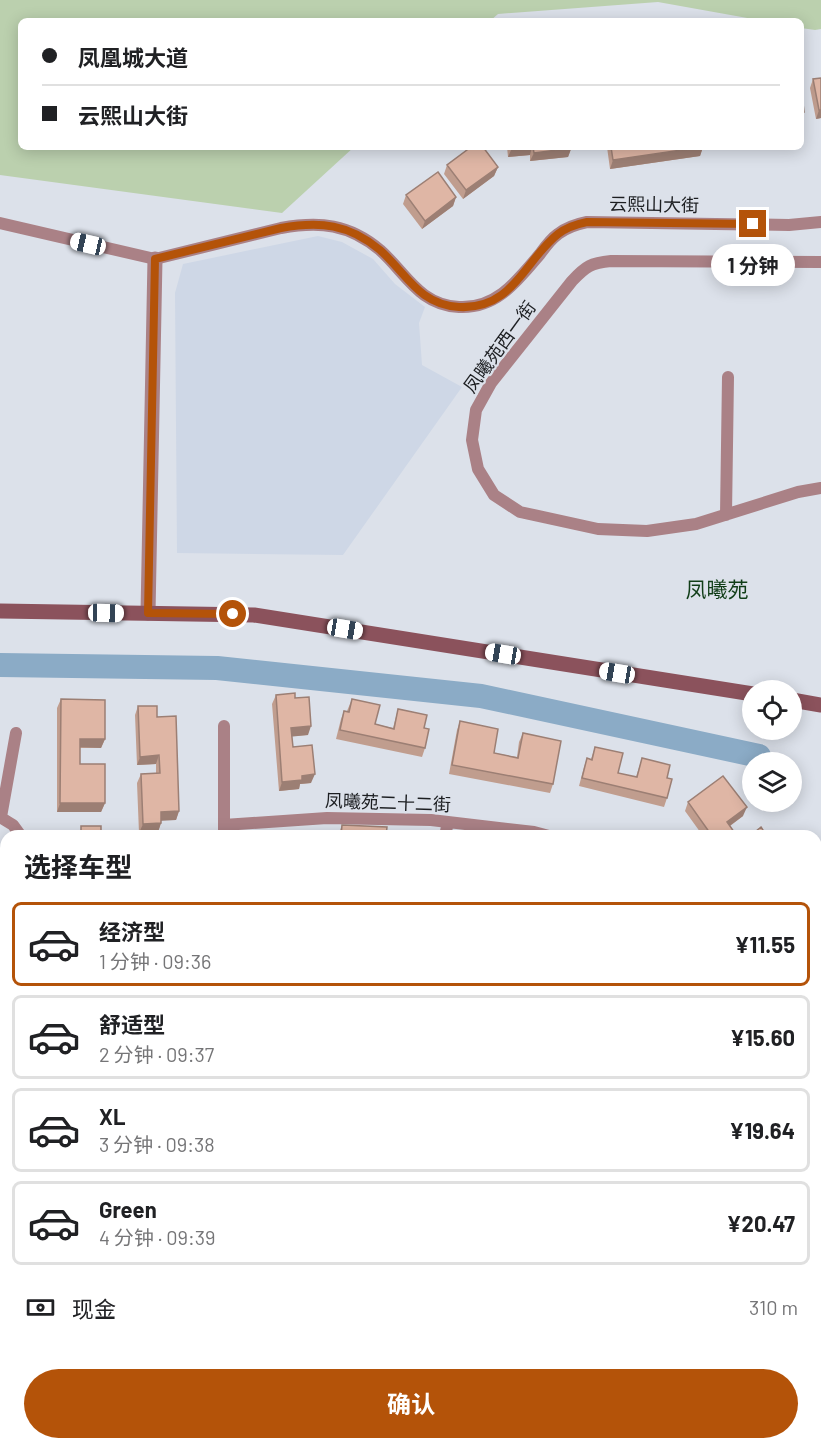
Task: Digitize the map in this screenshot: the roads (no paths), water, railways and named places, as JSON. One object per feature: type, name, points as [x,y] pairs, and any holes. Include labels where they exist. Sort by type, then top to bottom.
[{"type":"main road","points":[[0,611],[254,615],[742,692]]},
{"type":"main road","points":[[802,702],[821,705]]},
{"type":"street","points":[[148,613],[155,259]]},
{"type":"lane","name":"云熙山大街","points":[[155,259],[281,228],[302,224],[324,224],[345,229],[364,238],[381,251],[422,294],[440,303],[459,307],[480,305],[498,297],[514,285],[551,240],[577,224],[587,222],[789,225],[821,222]]},
{"type":"lane","points":[[0,223],[155,259]]},
{"type":"lane","name":"凤曦苑西一街","points":[[821,262],[611,261],[596,263],[582,270],[491,383],[476,410],[471,440],[478,469],[495,495],[520,512],[598,529],[647,531],[696,524],[798,492],[821,488]]},
{"type":"lane","points":[[726,515],[728,377]]},
{"type":"lane","points":[[224,726],[224,830]]},
{"type":"lane","points":[[16,733],[1,817],[17,830]]},
{"type":"lane","name":"凤曦苑二十二街","points":[[224,830],[327,818],[431,820],[517,830]]},
{"type":"lane","points":[[447,830],[448,822]]},
{"type":"waterway","points":[[0,665],[217,668],[481,696],[742,752]]},
{"type":"district","name":"凤曦苑","points":[[717,590]]}]
